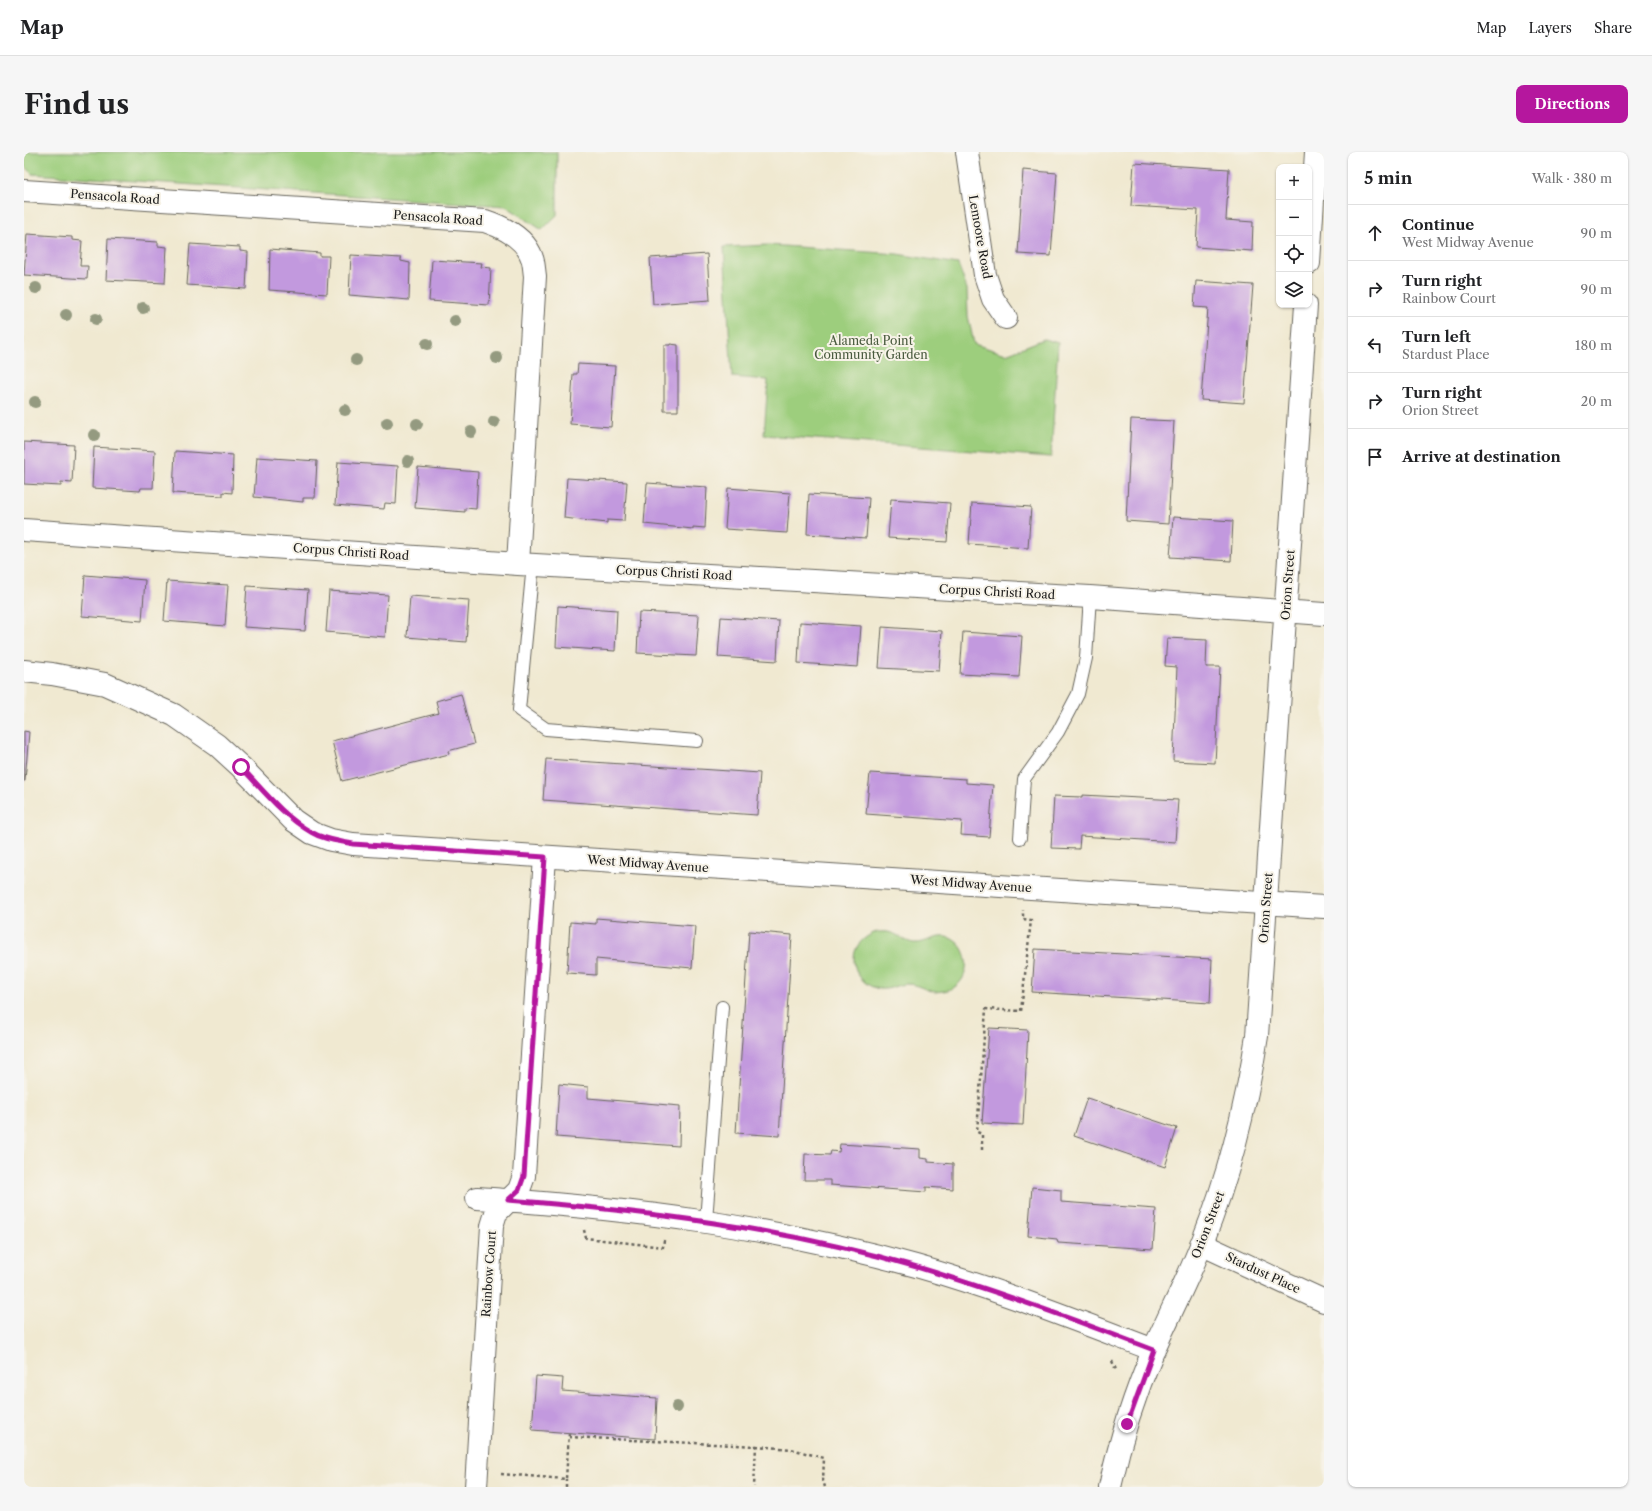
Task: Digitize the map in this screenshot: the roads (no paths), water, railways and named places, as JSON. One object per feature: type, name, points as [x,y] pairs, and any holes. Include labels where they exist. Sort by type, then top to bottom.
[{"type":"street","name":"Lemoore Road","points":[[968,152],[985,275],[994,299],[1006,318]]},
{"type":"street","points":[[1311,236],[1316,152]]},
{"type":"street","name":"Pensacola Road","points":[[24,191],[485,221],[507,228],[522,242],[532,257],[534,276],[525,564]]},
{"type":"street","name":"Orion Street","points":[[1110,1487],[1132,1404],[1154,1350],[1202,1244],[1221,1192],[1237,1141],[1249,1090],[1257,1036],[1306,308]]},
{"type":"street","name":"Corpus Christi Road","points":[[24,530],[525,564],[1090,597],[1324,614]]},
{"type":"street","name":"West Midway Avenue","points":[[24,671],[52,674],[105,684],[174,715],[217,745],[293,820],[312,833],[331,840],[353,844],[1324,907]]},
{"type":"street","name":"Rainbow Court","points":[[476,1487],[492,1226],[496,1213],[519,1190],[524,1176],[545,857]]},
{"type":"street","points":[[477,1198],[605,1208],[706,1221],[810,1240],[916,1266],[1021,1300],[1154,1350]]},
{"type":"street","name":"Stardust Place","points":[[1202,1244],[1324,1301]]},
{"type":"lane","points":[[525,564],[519,710],[546,729],[697,741]]},
{"type":"lane","points":[[1020,838],[1024,779],[1058,732],[1078,694],[1086,658],[1090,597]]},
{"type":"lane","points":[[706,1221],[722,1007]]},
{"type":"park label","name":"Alameda Point Community Garden","points":[[871,348]]}]
